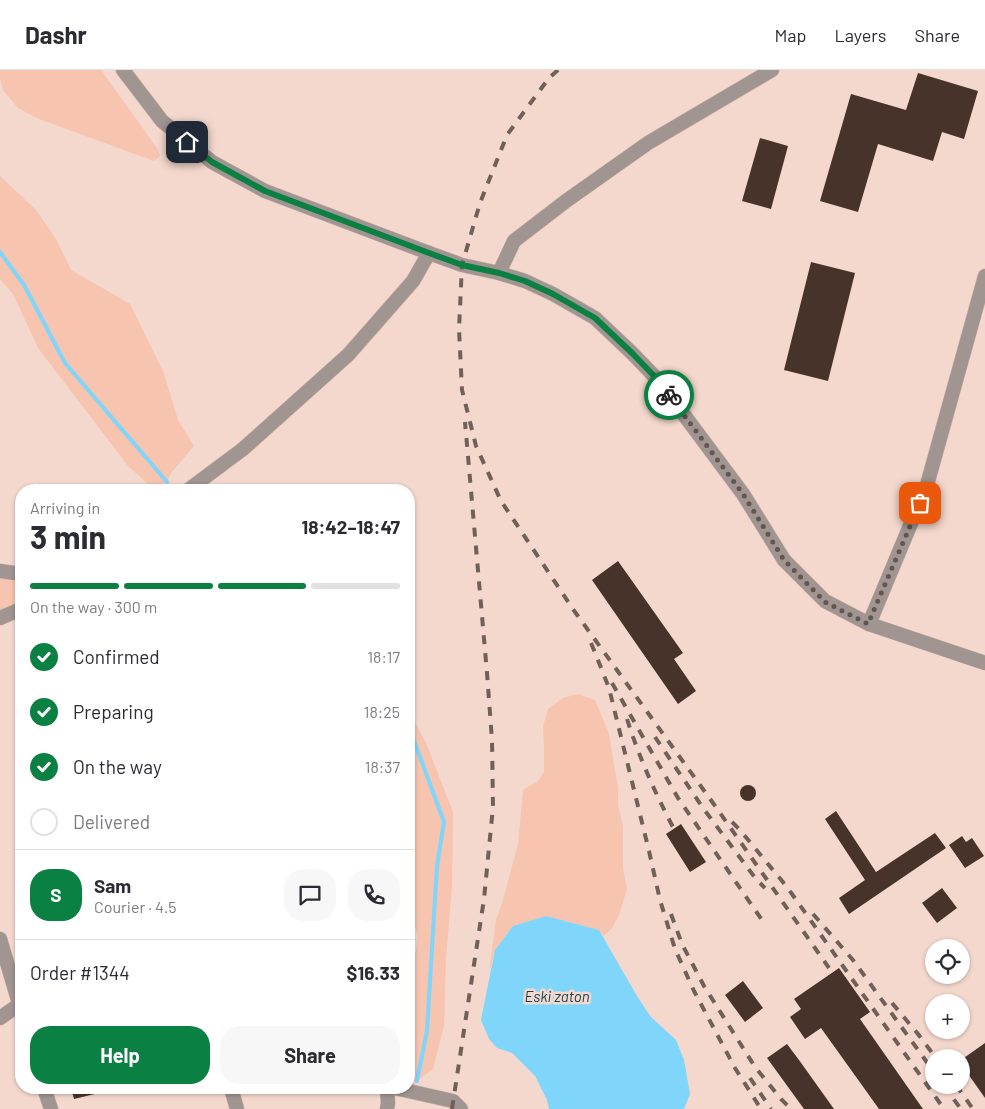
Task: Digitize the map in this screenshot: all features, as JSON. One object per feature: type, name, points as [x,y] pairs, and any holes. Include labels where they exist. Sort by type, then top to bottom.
[{"type":"street","points":[[123,70],[162,121],[212,162],[265,191],[462,265],[525,281],[553,294],[595,318],[658,380],[743,494],[784,560],[825,602],[868,624],[985,663]]},
{"type":"street","points":[[499,273],[514,241],[566,200],[648,143],[772,70]]},
{"type":"street","points":[[196,484],[243,450],[348,354],[413,281],[429,253]]},
{"type":"street","points":[[868,624],[927,485],[985,276]]},
{"type":"street","points":[[0,571],[15,573]]},
{"type":"street","points":[[0,618],[15,612]]},
{"type":"street","points":[[0,939],[15,990]]},
{"type":"street","points":[[0,1018],[15,1010]]},
{"type":"street","points":[[415,1093],[453,1102],[461,1109]]},
{"type":"street","points":[[46,1094],[51,1109]]},
{"type":"street","points":[[233,1094],[237,1109]]},
{"type":"street","points":[[387,1094],[387,1109]]},
{"type":"shaded area","points":[[0,70],[101,70],[157,148],[160,156],[154,161],[39,119],[18,108],[3,90]]},
{"type":"shaded area","points":[[0,176],[36,210],[56,239],[71,270],[130,304],[163,371],[178,420],[194,446],[171,473],[167,482],[164,484],[148,484],[129,467],[38,348],[13,294],[0,279]]},
{"type":"shaded area","points":[[0,578],[15,581],[15,604],[0,611]]},
{"type":"shaded area","points":[[578,694],[595,700],[609,734],[618,788],[618,805],[623,826],[623,868],[627,889],[619,915],[612,928],[604,936],[599,930],[546,916],[513,926],[495,950],[489,974],[496,920],[518,844],[523,790],[538,781],[544,772],[543,726],[548,709],[563,698]]},
{"type":"shaded area","points":[[415,722],[426,743],[453,812],[452,885],[446,959],[444,1026],[433,1069],[417,1081],[415,1075],[415,956],[418,937],[415,927]]},
{"type":"water","name":"Eski zaton","points":[[546,916],[599,930],[651,1017],[676,1040],[684,1060],[690,1094],[684,1109],[549,1109],[547,1100],[535,1076],[512,1053],[497,1048],[489,1039],[481,1020],[495,950],[513,926]]},
{"type":"building","points":[[918,73],[978,91],[964,139],[942,132],[933,161],[878,144],[858,212],[820,201],[851,94],[906,110]]},
{"type":"building","points":[[760,138],[788,146],[771,209],[742,201]]},
{"type":"building","points":[[811,262],[855,273],[828,381],[784,370]]},
{"type":"building","points":[[618,561],[683,653],[674,659],[696,691],[678,704],[592,580]]},
{"type":"building","points":[[748,785],[754,787],[756,793],[754,799],[748,801],[742,799],[740,793],[742,787]]},
{"type":"building","points":[[836,811],[876,872],[935,833],[946,848],[849,914],[839,898],[865,880],[825,819]]},
{"type":"building","points":[[681,824],[706,862],[690,872],[666,834]]},
{"type":"building","points":[[962,836],[966,842],[972,838],[984,856],[965,868],[949,845]]},
{"type":"building","points":[[942,888],[957,908],[937,923],[922,903]]},
{"type":"building","points":[[839,968],[870,1012],[860,1019],[923,1109],[879,1109],[821,1028],[805,1039],[790,1017],[801,1009],[794,999]]},
{"type":"building","points":[[743,981],[763,1008],[745,1022],[725,995]]},
{"type":"building","points":[[985,1043],[985,1098],[970,1077],[970,1054]]},
{"type":"building","points":[[787,1044],[834,1109],[804,1109],[767,1058]]},
{"type":"building","points":[[73,1094],[95,1094],[74,1099]]},
{"type":"waterway","points":[[0,252],[24,285],[65,363],[167,482]]},
{"type":"waterway","points":[[415,743],[444,822],[437,866],[427,1031],[417,1081]]},
{"type":"railway","points":[[558,70],[549,78],[507,135],[480,203],[462,265],[459,329],[462,390],[476,446],[501,501],[575,612],[829,968]]},
{"type":"railway","points":[[452,1109],[484,899],[493,807],[492,740],[465,422]]},
{"type":"railway","points":[[591,643],[609,688],[660,900],[675,949],[694,991],[735,1068],[761,1109]]},
{"type":"railway","points":[[612,683],[678,798],[762,920]]},
{"type":"railway","points":[[627,719],[648,775],[674,829]]},
{"type":"railway","points":[[655,737],[703,808],[756,879],[765,888]]},
{"type":"railway","points":[[732,822],[787,887],[944,1109]]},
{"type":"railway","points":[[671,914],[682,944],[704,986],[755,1067],[791,1109]]},
{"type":"railway","points":[[813,914],[853,960],[925,1060]]},
{"type":"railway","points":[[892,1003],[929,1049]]},
{"type":"railway","points":[[750,1078],[771,1109]]},
{"type":"railway","points":[[950,1094],[961,1109]]},
{"type":"railway","points":[[962,1094],[973,1109]]},
{"type":"way so far","points":[[669,395],[743,494],[784,560],[825,602],[868,624],[920,503]]},
{"type":"route","points":[[187,142],[212,162],[265,191],[462,265],[525,281],[553,294],[595,318],[658,380],[669,395]]}]
